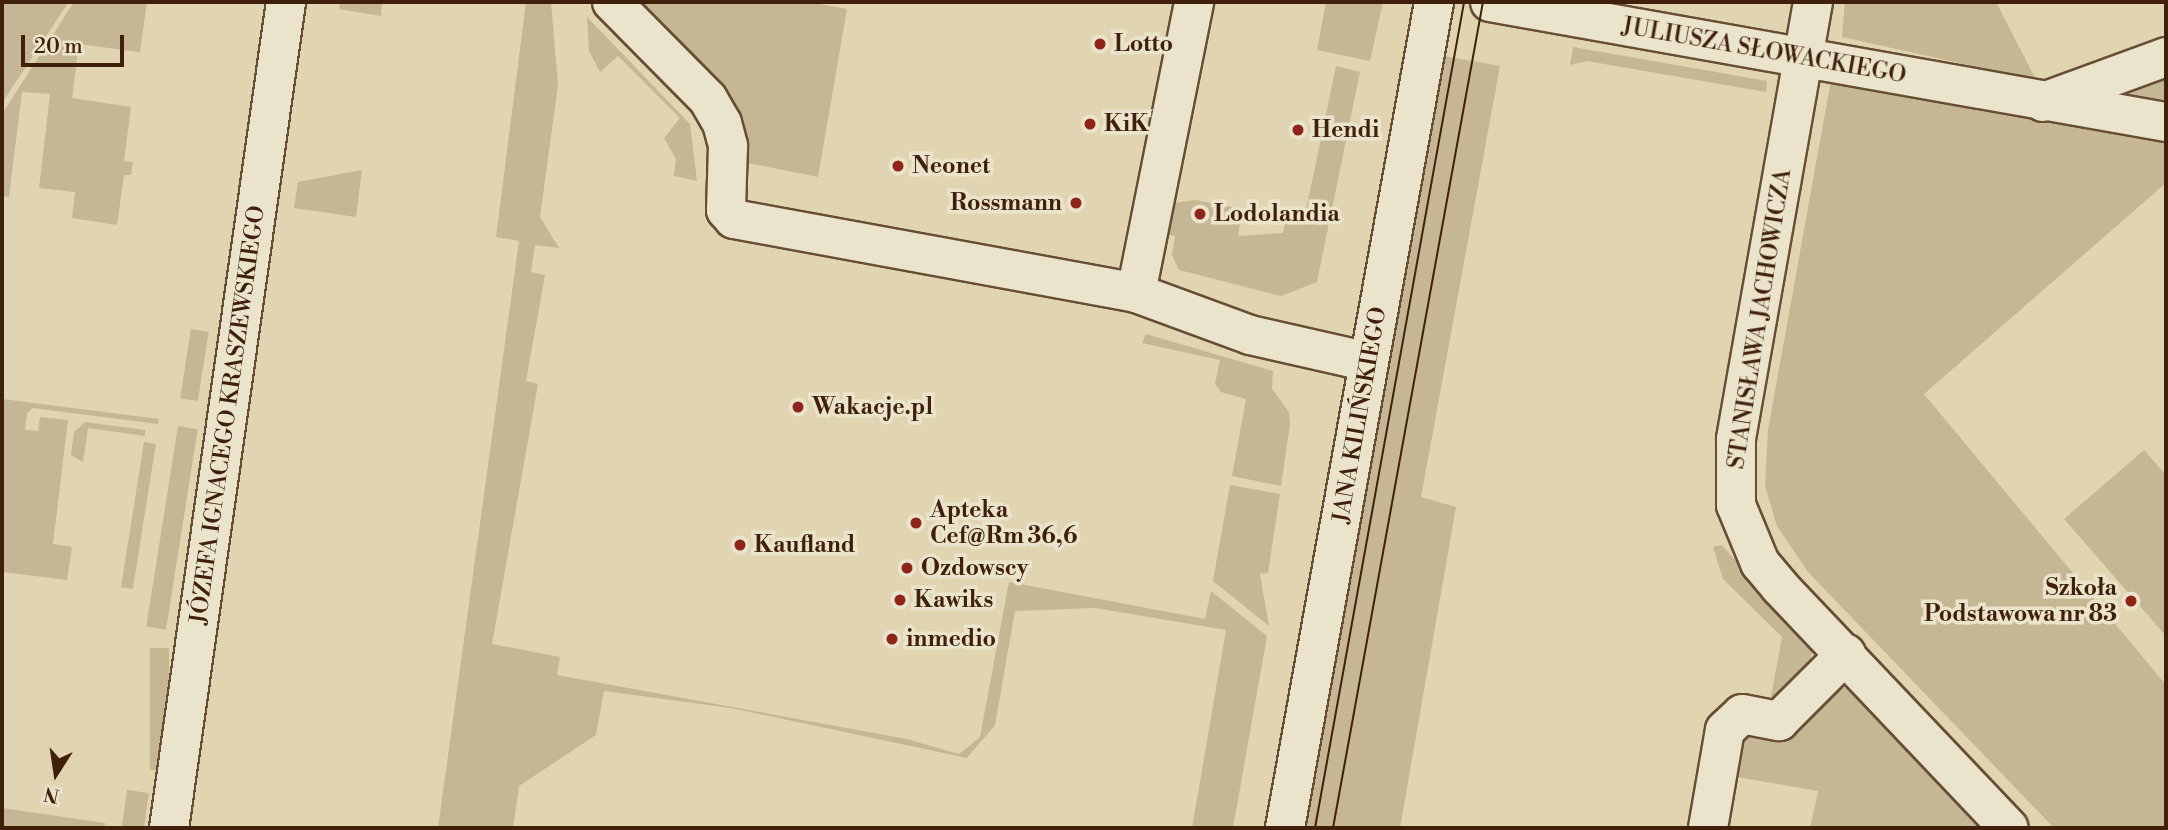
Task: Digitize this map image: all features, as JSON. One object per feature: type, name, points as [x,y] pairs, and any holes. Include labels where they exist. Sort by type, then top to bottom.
[{"type":"street","name":"JÓZEFA IGNACEGO KRASZEWSKIEGO","points":[[169,828],[286,2]]},
{"type":"street","points":[[612,2],[708,99],[722,123],[726,210],[734,219],[1136,293],[1250,335],[1369,362]]},
{"type":"street","points":[[1136,293],[1194,2]]},
{"type":"street","name":"JANA KILIŃSKIEGO","points":[[1285,828],[1434,2]]},
{"type":"street","name":"JULIUSZA SŁOWACKIEGO","points":[[1490,2],[1804,55],[2038,104],[2166,122]]},
{"type":"street","name":"STANISŁAWA JACHOWICZA","points":[[1813,2],[1733,474],[1739,515],[1760,563],[2009,828]]},
{"type":"street","points":[[2038,104],[2166,57]]},
{"type":"street","points":[[1708,828],[1725,730],[1742,714],[1779,721],[1846,654]]},
{"type":"shaded area","points":[[2,2],[68,3],[2,103]]},
{"type":"shaded area","points":[[74,2],[147,2],[140,52],[79,44],[72,98],[131,107],[124,161],[133,162],[131,175],[124,175],[117,225],[72,218],[75,192],[39,188],[50,94],[22,92],[9,197],[2,196],[2,114]]},
{"type":"shaded area","points":[[340,2],[382,2],[381,16],[339,9]]},
{"type":"shaded area","points":[[526,2],[551,2],[558,85],[540,217],[559,248],[535,245],[531,272],[545,275],[526,381],[538,384],[492,644],[560,657],[557,675],[907,739],[959,754],[980,737],[1009,582],[1205,619],[1211,591],[1267,636],[1233,828],[1192,828],[1226,630],[1095,608],[1015,611],[995,725],[967,758],[731,708],[604,691],[596,735],[519,786],[513,828],[438,828],[519,241],[496,237]]},
{"type":"shaded area","points":[[639,2],[808,2],[847,9],[818,177],[748,163],[744,133],[723,86]]},
{"type":"shaded area","points":[[1326,2],[1383,2],[1370,61],[1317,50]]},
{"type":"shaded area","points":[[1845,2],[1996,2],[2036,80],[1842,37]]},
{"type":"shaded area","points":[[587,17],[690,124],[697,181],[674,176],[676,159],[664,138],[680,118],[618,56],[600,72],[589,51]]},
{"type":"shaded area","points":[[1573,47],[1767,81],[1766,92],[1587,61],[1570,65]]},
{"type":"shaded area","points":[[1444,56],[1500,66],[1421,497],[1456,507],[1400,828],[1304,828]]},
{"type":"shaded area","points":[[1336,66],[1360,72],[1317,282],[1281,296],[1179,270],[1172,255],[1175,236],[1164,234],[1175,203],[1195,200],[1242,209],[1238,236],[1283,233],[1286,217],[1304,220]]},
{"type":"shaded area","points":[[2166,79],[2166,108],[2119,95]]},
{"type":"shaded area","points":[[1831,80],[2166,143],[2166,183],[1924,394],[2166,685],[2166,828],[2054,828],[1808,572],[1777,526],[1765,486],[1768,430]]},
{"type":"shaded area","points":[[362,170],[356,217],[294,208],[298,182]]},
{"type":"shaded area","points":[[191,329],[209,332],[198,401],[180,398]]},
{"type":"shaded area","points":[[1146,334],[1273,371],[1272,389],[1289,412],[1290,424],[1281,486],[1232,476],[1246,399],[1221,392],[1215,384],[1220,360],[1142,343]]},
{"type":"shaded area","points":[[2,399],[159,419],[158,424],[33,408],[27,413],[25,430],[38,431],[40,417],[68,420],[53,544],[72,547],[67,580],[2,572]]},
{"type":"shaded area","points":[[85,422],[145,430],[145,436],[88,428],[83,462],[71,455],[74,432]]},
{"type":"shaded area","points":[[178,426],[198,429],[166,630],[146,627]]},
{"type":"shaded area","points":[[144,442],[156,444],[133,589],[121,587]]},
{"type":"shaded area","points":[[2144,450],[2166,475],[2166,636],[2064,519]]},
{"type":"shaded area","points":[[1230,485],[1280,494],[1268,573],[1260,574],[1269,626],[1213,581]]},
{"type":"shaded area","points":[[1722,545],[1813,649],[1807,672],[1770,702],[1782,637],[1723,579],[1713,547]]},
{"type":"shaded area","points":[[150,648],[169,648],[169,770],[150,770]]},
{"type":"shaded area","points":[[1835,688],[1850,688],[1984,828],[1810,828],[1818,791],[1731,776],[1740,738]]},
{"type":"shaded area","points":[[127,790],[149,793],[144,828],[122,828]]},
{"type":"shaded area","points":[[2,808],[105,823],[104,828],[2,828]]},
{"type":"tram line","points":[[1315,828],[1464,2]]},
{"type":"tram line","points":[[1333,828],[1483,2]]},
{"type":"place","name":"Lotto","points":[[1100,44]]},
{"type":"place","name":"KiK","points":[[1090,124]]},
{"type":"place","name":"Hendi","points":[[1298,130]]},
{"type":"place","name":"Neonet","points":[[898,166]]},
{"type":"place","name":"Rossmann","points":[[1076,203]]},
{"type":"place","name":"Lodolandia","points":[[1200,214]]},
{"type":"place","name":"Wakacje.pl","points":[[798,407]]},
{"type":"place","name":"Apteka Cef@Rm 36,6","points":[[916,523]]},
{"type":"place","name":"Kaufland","points":[[740,545]]},
{"type":"place","name":"Ozdowscy","points":[[907,568]]},
{"type":"place","name":"Kawiks","points":[[900,600]]},
{"type":"place","name":"Szkoła Podstawowa nr 83","points":[[2131,601]]},
{"type":"place","name":"inmedio","points":[[892,639]]}]
